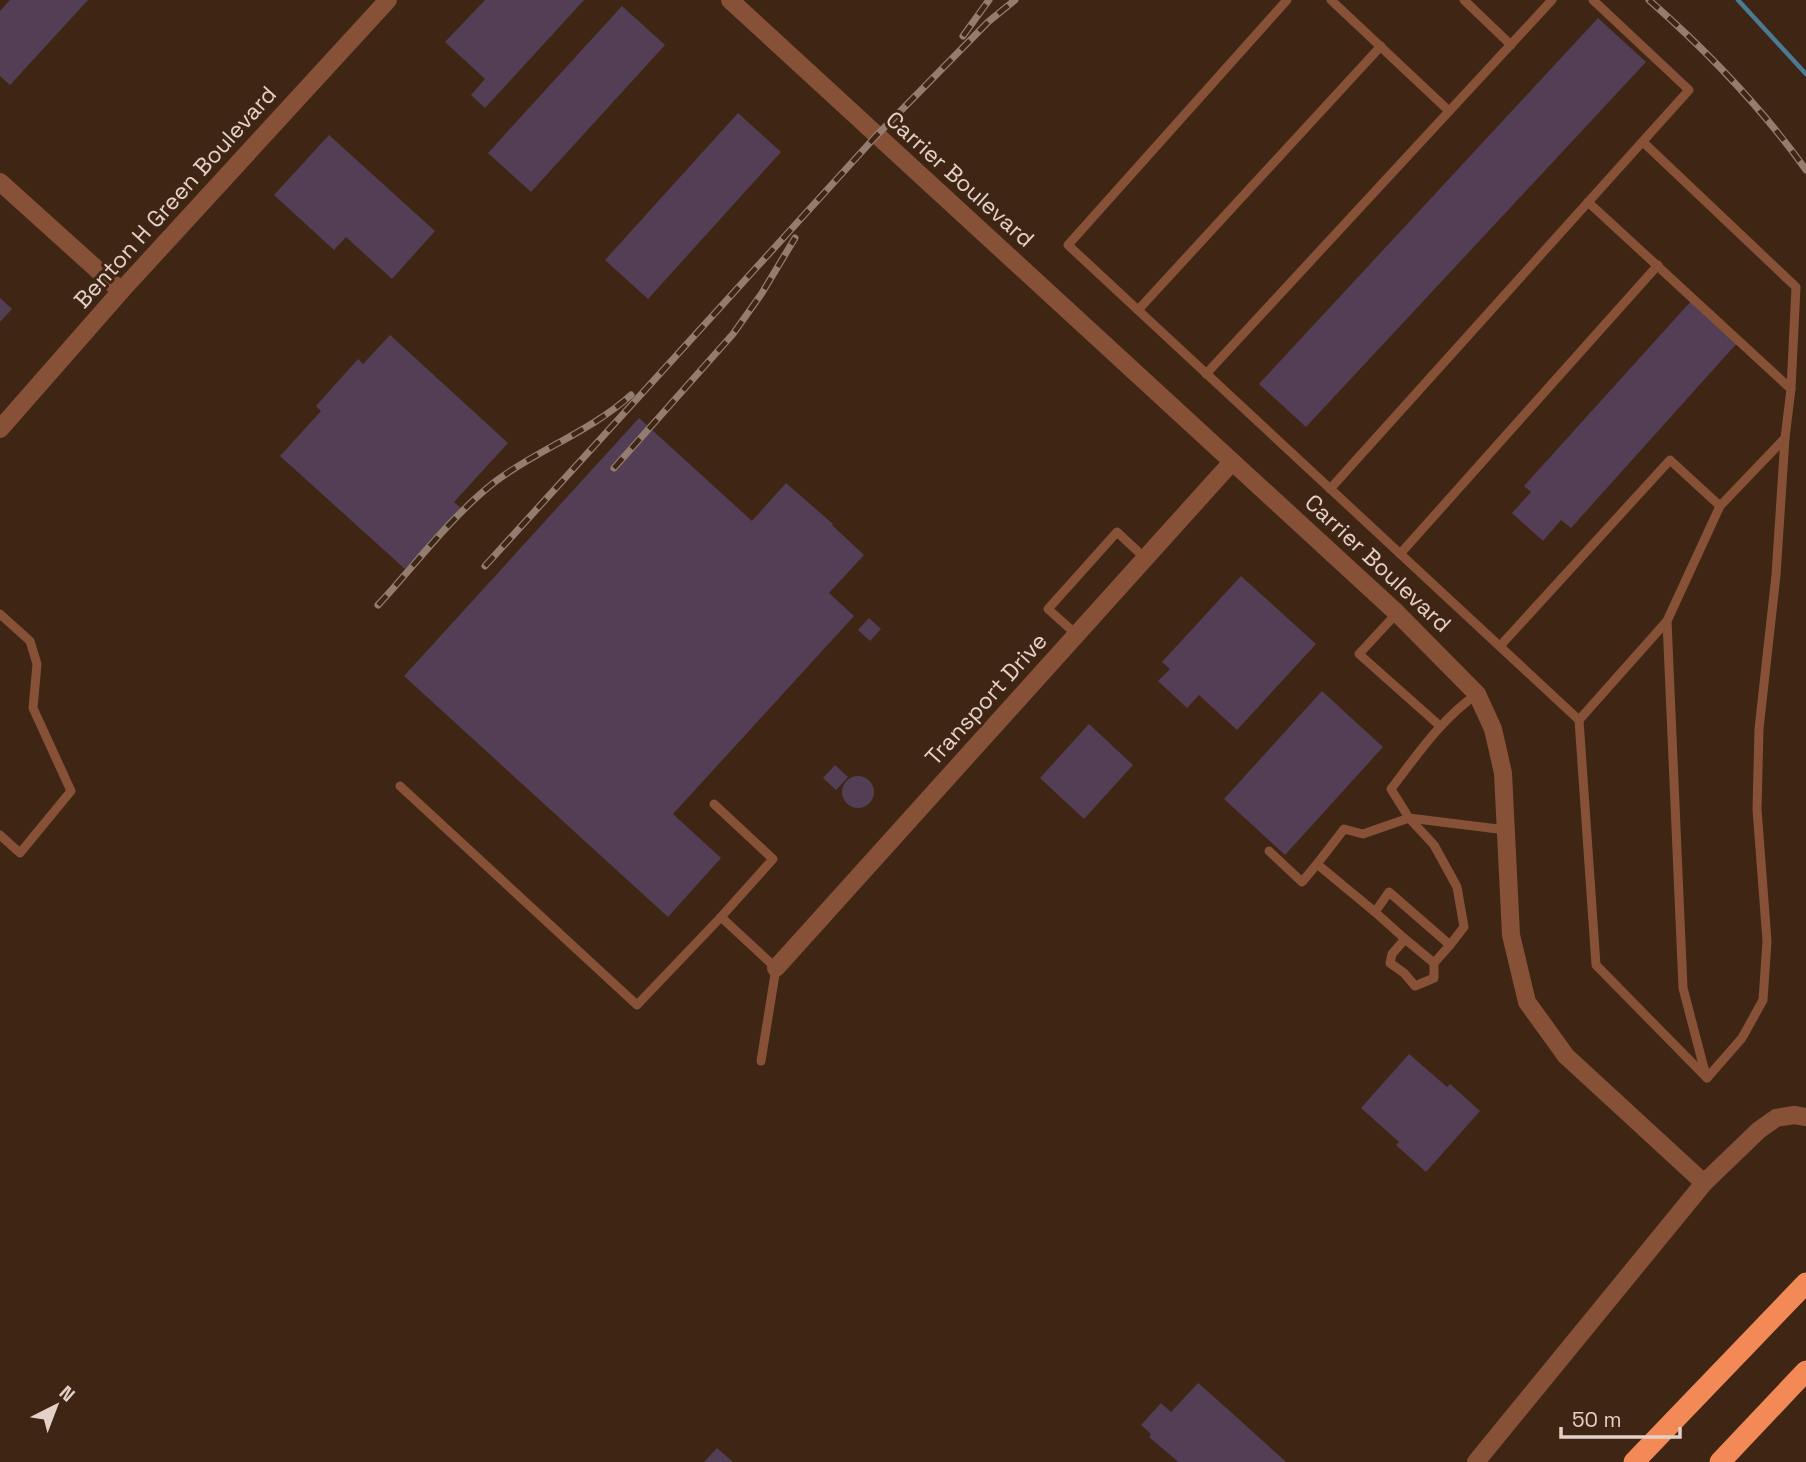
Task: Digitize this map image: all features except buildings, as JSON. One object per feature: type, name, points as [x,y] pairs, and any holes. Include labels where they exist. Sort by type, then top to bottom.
[{"type":"highway","points":[[1634,1462],[1806,1283]]},
{"type":"highway","points":[[1720,1462],[1806,1371]]},
{"type":"street","name":"Benton H Green Boulevard","points":[[0,429],[121,291],[388,0]]},
{"type":"street","name":"Carrier Boulevard","points":[[730,0],[1398,613],[1477,694],[1493,729],[1503,773],[1511,935],[1527,1002],[1566,1056],[1704,1183]]},
{"type":"street","points":[[0,181],[121,291]]},
{"type":"street","name":"Transport Drive","points":[[776,968],[1232,462]]},
{"type":"street","points":[[1476,1462],[1704,1183],[1759,1130],[1776,1118],[1794,1115],[1806,1117]]},
{"type":"lane","points":[[1287,0],[1068,245],[1579,720],[1595,965],[1707,1078]]},
{"type":"lane","points":[[1331,0],[1449,111]]},
{"type":"lane","points":[[1464,0],[1511,45]]},
{"type":"lane","points":[[1206,374],[1552,0]]},
{"type":"lane","points":[[1330,489],[1689,90],[1593,0]]},
{"type":"lane","points":[[1139,310],[1381,46]]},
{"type":"lane","points":[[1643,142],[1796,287],[1776,575],[1759,729],[1757,809],[1767,941],[1763,1000],[1742,1038],[1707,1078]]},
{"type":"lane","points":[[1588,202],[1791,389]]},
{"type":"lane","points":[[1400,554],[1658,265]]},
{"type":"lane","points":[[1579,720],[1667,621],[1720,506],[1785,438]]},
{"type":"lane","points":[[1500,646],[1670,460],[1720,506]]},
{"type":"lane","points":[[1077,635],[1048,609],[1117,532],[1146,559]]},
{"type":"lane","points":[[1398,613],[1359,654],[1440,726]]},
{"type":"lane","points":[[0,614],[30,641],[37,664],[33,708],[71,791],[20,853],[0,835]]},
{"type":"lane","points":[[1667,621],[1683,988],[1707,1078]]},
{"type":"lane","points":[[1405,939],[1392,954],[1390,963],[1404,973],[1415,986],[1433,978],[1434,963],[1464,927],[1457,887],[1434,845],[1409,818],[1391,789],[1440,726],[1457,708],[1477,694]]},
{"type":"lane","points":[[400,786],[637,1005],[773,859],[714,804]]},
{"type":"lane","points":[[1269,852],[1302,882],[1344,829],[1363,834],[1409,818],[1506,830]]},
{"type":"lane","points":[[1317,864],[1434,963]]},
{"type":"lane","points":[[1375,912],[1390,892],[1450,945]]},
{"type":"lane","points":[[721,917],[776,968],[761,1061]]},
{"type":"waterway","points":[[1738,0],[1806,74]]},
{"type":"railway","points":[[963,36],[989,0]]},
{"type":"railway","points":[[485,566],[876,136],[988,22],[1015,0]]},
{"type":"railway","points":[[1649,0],[1732,80],[1771,124],[1806,170]]},
{"type":"railway","points":[[614,468],[733,334],[762,293],[795,238]]},
{"type":"railway","points":[[378,605],[449,525],[496,481],[582,430],[631,395]]}]
